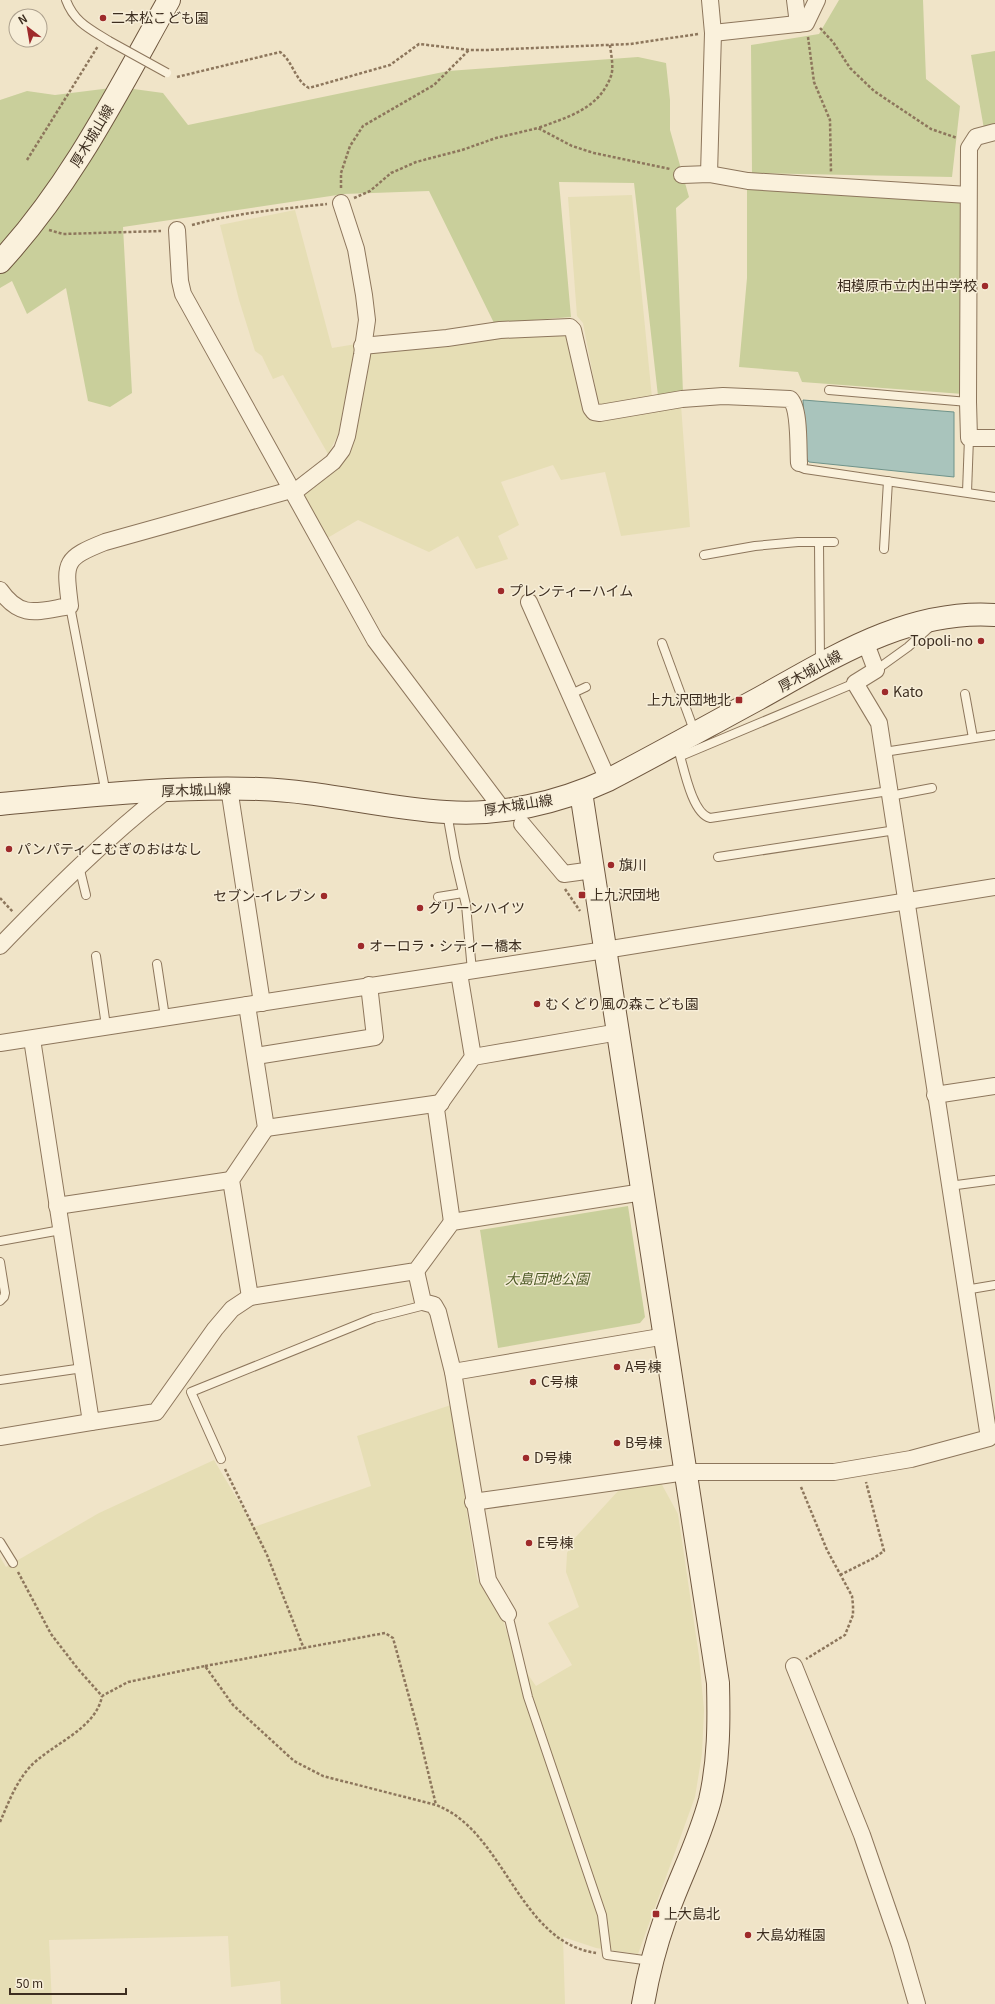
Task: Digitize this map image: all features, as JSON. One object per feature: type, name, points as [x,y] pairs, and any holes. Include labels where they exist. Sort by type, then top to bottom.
[{"type":"main road","name":"厚木城山線","points":[[0,262],[31,227],[62,185],[98,128],[169,0]]},
{"type":"main road","name":"厚木城山線","points":[[0,804],[107,795],[229,788],[292,792],[447,812],[503,810],[544,803],[581,792],[679,750],[696,733],[864,642],[919,622],[938,619],[995,615]]},
{"type":"main road","points":[[581,792],[666,1336],[718,1683],[719,1739],[710,1799],[702,1828],[665,1917],[651,1961],[643,2004]]},
{"type":"street","points":[[709,174],[713,33],[710,0]]},
{"type":"street","points":[[795,0],[802,24]]},
{"type":"street","points":[[802,24],[818,0]]},
{"type":"street","points":[[713,33],[802,24]]},
{"type":"street","points":[[995,132],[979,136],[971,143],[969,148],[968,195],[969,438],[995,438]]},
{"type":"street","points":[[682,175],[709,174],[748,181],[968,195]]},
{"type":"street","points":[[0,590],[8,601],[20,609],[37,611],[70,606],[66,569],[68,564],[81,551],[105,542],[292,491],[333,462],[342,450],[347,436],[362,355],[366,320],[364,295],[356,249],[341,203]]},
{"type":"street","points":[[177,230],[180,281],[183,294],[375,640],[503,810]]},
{"type":"street","points":[[362,346],[447,338],[500,330],[570,327],[574,330],[590,408],[594,412],[600,413],[682,399],[723,396],[790,399],[793,402],[796,411],[799,463]]},
{"type":"street","points":[[529,602],[608,780]]},
{"type":"street","points":[[473,1502],[686,1472],[834,1472],[911,1460],[989,1438],[935,1095],[884,752],[878,720],[855,683],[876,670],[864,642]]},
{"type":"street","points":[[229,788],[254,1004],[256,1056],[266,1128],[231,1180],[250,1297]]},
{"type":"street","points":[[0,946],[78,865],[128,821],[166,791]]},
{"type":"street","points":[[522,824],[564,874],[593,870]]},
{"type":"street","points":[[0,1043],[369,985],[465,972],[906,900],[995,887]]},
{"type":"street","points":[[0,1437],[156,1412],[215,1329],[232,1309],[250,1297],[416,1271],[452,1222],[436,1109],[473,1057],[465,972]]},
{"type":"street","points":[[256,1056],[375,1037],[369,985]]},
{"type":"street","points":[[473,1057],[619,1032]]},
{"type":"street","points":[[32,1039],[91,1422]]},
{"type":"street","points":[[935,1095],[995,1086]]},
{"type":"street","points":[[266,1128],[441,1103]]},
{"type":"street","points":[[57,1206],[231,1180]]},
{"type":"street","points":[[452,1222],[643,1192]]},
{"type":"street","points":[[416,1271],[423,1302],[434,1305],[438,1312],[452,1372],[473,1502],[488,1580],[508,1614]]},
{"type":"street","points":[[452,1372],[666,1336]]},
{"type":"street","points":[[794,1666],[862,1835],[900,1945],[917,2004]]},
{"type":"lane","points":[[66,0],[70,10],[77,20],[106,39],[167,73]]},
{"type":"lane","points":[[829,390],[968,402]]},
{"type":"lane","points":[[966,492],[969,438]]},
{"type":"lane","points":[[799,463],[802,469],[995,497]]},
{"type":"lane","points":[[884,549],[888,481]]},
{"type":"lane","points":[[704,555],[755,546],[798,542],[834,542]]},
{"type":"lane","points":[[819,543],[820,665]]},
{"type":"lane","points":[[70,606],[107,795]]},
{"type":"lane","points":[[876,670],[908,647],[938,619]]},
{"type":"lane","points":[[662,643],[696,733]]},
{"type":"lane","points":[[855,683],[679,750],[695,806],[704,817],[716,818],[932,788]]},
{"type":"lane","points":[[571,694],[586,687]]},
{"type":"lane","points":[[965,694],[972,738]]},
{"type":"lane","points":[[884,752],[995,734]]},
{"type":"lane","points":[[447,812],[466,905],[465,972]]},
{"type":"lane","points":[[718,857],[896,830]]},
{"type":"lane","points":[[78,865],[86,895]]},
{"type":"lane","points":[[438,896],[463,894]]},
{"type":"lane","points":[[96,956],[106,1026]]},
{"type":"lane","points":[[157,964],[165,1017]]},
{"type":"lane","points":[[950,1186],[995,1180]]},
{"type":"lane","points":[[0,1241],[61,1230]]},
{"type":"lane","points":[[0,1262],[5,1293],[4,1297],[0,1301]]},
{"type":"lane","points":[[965,1290],[995,1285]]},
{"type":"lane","points":[[221,1460],[191,1392],[374,1318],[421,1306],[423,1302]]},
{"type":"lane","points":[[0,1380],[83,1368]]},
{"type":"lane","points":[[0,1542],[13,1563]]},
{"type":"lane","points":[[508,1614],[528,1698],[602,1915],[607,1955],[651,1961]]},
{"type":"path","points":[[832,186],[830,120],[814,82],[802,24],[816,24],[833,42],[850,68],[874,91],[931,129],[971,143]]},
{"type":"path","points":[[167,73],[178,77],[280,52],[286,56],[303,85],[309,88],[390,65],[419,44],[470,50],[610,45],[713,33]]},
{"type":"path","points":[[27,160],[106,39]]},
{"type":"path","points":[[470,50],[434,86],[362,126],[350,146],[341,173],[341,203],[370,191],[391,173],[416,162],[462,150],[496,138],[538,128],[570,117],[597,101],[612,75],[610,45]]},
{"type":"path","points":[[538,128],[572,146],[594,153],[672,169],[682,175]]},
{"type":"path","points":[[221,1460],[267,1555],[304,1649]]},
{"type":"path","points":[[840,1575],[874,1558],[884,1551],[862,1468]]},
{"type":"path","points":[[794,1666],[845,1635],[849,1627],[854,1605],[852,1596],[827,1550],[795,1472]]},
{"type":"path","points":[[13,1563],[51,1634],[102,1696]]},
{"type":"path","points":[[0,1822],[19,1780],[26,1771],[81,1728],[94,1713],[102,1696],[128,1682],[385,1633],[393,1638],[417,1726],[436,1805]]},
{"type":"path","points":[[206,1666],[233,1705],[294,1761],[323,1776],[447,1809],[469,1827],[485,1845],[529,1909],[548,1928],[567,1943],[585,1952],[607,1955]]},
{"type":"shaded area","points":[[632,195],[652,398],[599,407],[583,323],[577,316],[568,197]]},
{"type":"shaded area","points":[[295,210],[332,348],[356,344],[338,435],[328,454],[283,375],[273,379],[262,356],[255,351],[239,300],[220,225]]},
{"type":"shaded area","points":[[567,330],[588,411],[681,405],[690,527],[621,536],[605,472],[561,480],[553,465],[501,482],[519,525],[498,536],[508,559],[476,569],[458,536],[429,552],[358,520],[324,540],[302,500],[305,491],[340,466],[370,349]]},
{"type":"shaded area","points":[[451,1405],[477,1579],[503,1620],[514,1655],[536,1686],[572,1665],[548,1623],[579,1607],[566,1572],[567,1553],[574,1539],[618,1491],[661,1483],[678,1514],[699,1656],[704,1710],[702,1754],[695,1797],[638,1954],[596,1948],[563,1937],[565,2004],[281,2004],[280,1981],[231,1987],[228,1936],[49,1940],[52,2004],[0,2004],[0,1557],[6,1567],[99,1513],[214,1460],[254,1527],[371,1486],[357,1436]]},
{"type":"green space","points":[[839,0],[923,0],[926,79],[960,106],[952,177],[752,173],[751,45],[819,34]]},
{"type":"green space","points":[[995,51],[995,127],[984,129],[971,55]]},
{"type":"green space","points":[[638,57],[666,63],[670,100],[670,130],[689,197],[676,208],[683,393],[658,396],[634,183],[559,182],[571,317],[494,323],[429,191],[344,194],[123,227],[132,393],[110,407],[88,401],[66,288],[27,314],[12,281],[0,288],[0,100],[27,91],[55,95],[119,87],[163,93],[188,125],[448,71]]},
{"type":"green space","points":[[747,186],[966,200],[963,394],[802,382],[798,372],[739,367],[747,278]]},
{"type":"green space","name":"大島団地公園","points":[[628,1206],[645,1317],[640,1323],[498,1348],[480,1230]]},
{"type":"water","points":[[803,400],[954,412],[954,477],[809,462],[806,458]]},
{"type":"place","name":"二本松こども園","points":[[103,18]]},
{"type":"place","name":"相模原市立内出中学校","points":[[985,286]]},
{"type":"place","name":"プレンティーハイム","points":[[501,591]]},
{"type":"place","name":"Topoli-no","points":[[981,641]]},
{"type":"place","name":"Kato","points":[[885,692]]},
{"type":"place","name":"上九沢団地北","points":[[739,700]]},
{"type":"place","name":"パンパティ こむぎのおはなし","points":[[9,849]]},
{"type":"place","name":"旗川","points":[[611,865]]},
{"type":"place","name":"上九沢団地","points":[[582,895]]},
{"type":"place","name":"セブン-イレブン","points":[[324,896]]},
{"type":"place","name":"グリーンハイツ","points":[[420,908]]},
{"type":"place","name":"オーロラ・シティー橋本","points":[[361,946]]},
{"type":"place","name":"むくどり風の森こども園","points":[[537,1004]]},
{"type":"place","name":"A号棟","points":[[617,1367]]},
{"type":"place","name":"C号棟","points":[[533,1382]]},
{"type":"place","name":"B号棟","points":[[617,1443]]},
{"type":"place","name":"D号棟","points":[[526,1458]]},
{"type":"place","name":"E号棟","points":[[529,1543]]},
{"type":"place","name":"上大島北","points":[[656,1914]]},
{"type":"place","name":"大島幼稚園","points":[[748,1935]]}]
